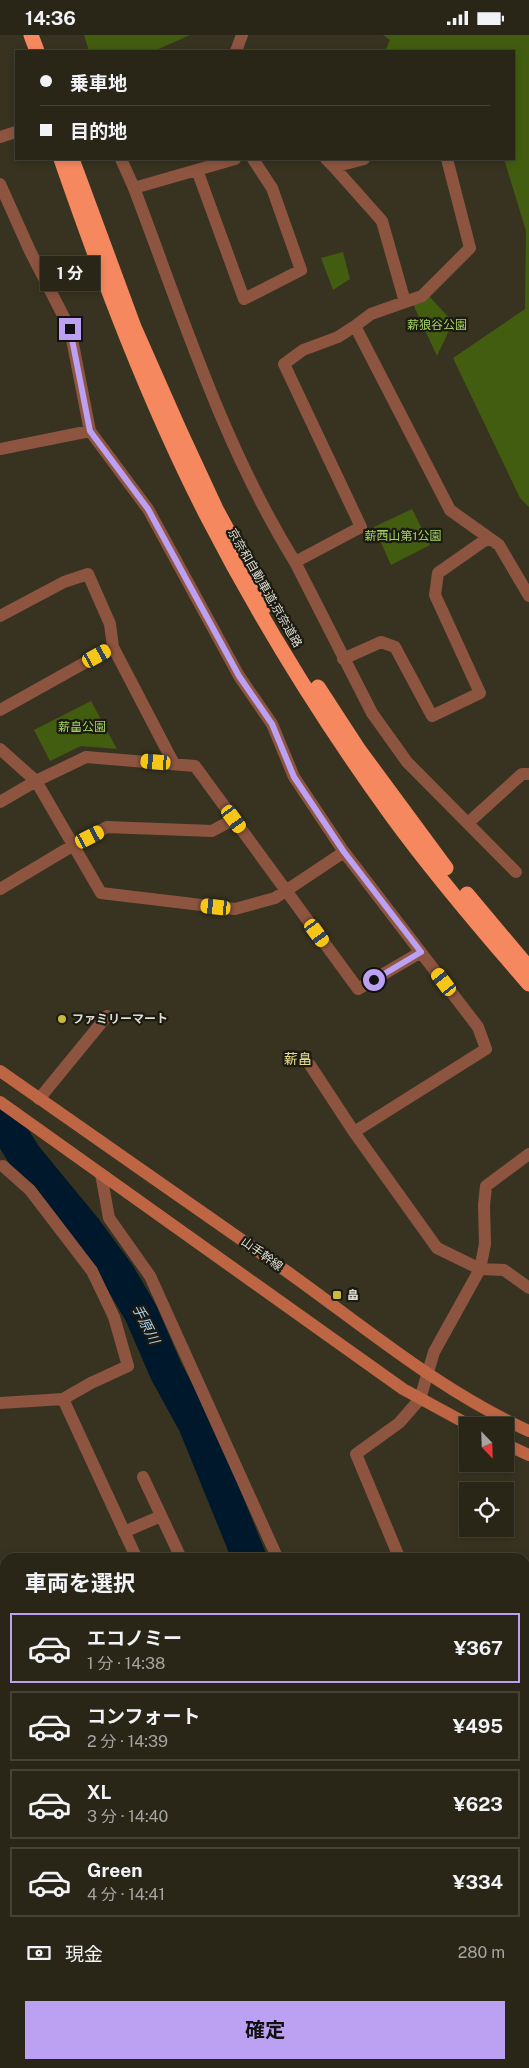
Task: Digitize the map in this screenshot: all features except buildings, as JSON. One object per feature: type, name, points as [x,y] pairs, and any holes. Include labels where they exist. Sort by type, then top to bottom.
[{"type":"highway","points":[[25,35],[29,50]]},
{"type":"highway","points":[[31,35],[37,50]]},
{"type":"highway","name":"京奈和自動車道;京奈道路","points":[[61,160],[123,332],[164,426],[206,514],[263,618],[350,756],[394,818],[484,932],[529,984]]},
{"type":"highway","name":"京奈和自動車道;京奈道路","points":[[72,160],[134,327],[216,509],[272,613],[359,750],[397,803],[445,867],[529,968]]},
{"type":"street","points":[[236,50],[242,35]]},
{"type":"street","points":[[0,137],[15,132]]},
{"type":"street","points":[[121,160],[134,188],[224,426],[279,536],[295,562],[372,713],[407,762],[516,871]]},
{"type":"street","points":[[134,188],[232,160]]},
{"type":"street","points":[[197,170],[244,299],[301,270],[272,188],[253,160]]},
{"type":"street","points":[[330,163],[356,160]]},
{"type":"street","points":[[295,562],[361,527],[284,364],[303,350],[338,337],[371,314],[422,295],[470,248],[447,160]]},
{"type":"street","points":[[330,163],[382,221],[405,302]]},
{"type":"street","points":[[0,184],[30,251],[70,329],[90,431],[148,509],[239,676],[272,724],[294,777],[344,852],[478,1027],[486,1049],[354,1131]]},
{"type":"street","points":[[355,326],[450,510],[499,545],[529,596]]},
{"type":"street","points":[[0,449],[90,431]]},
{"type":"street","points":[[343,659],[381,642],[395,647],[432,716],[480,693],[435,595],[438,573],[488,538]]},
{"type":"street","points":[[0,616],[64,582],[88,574],[110,624],[113,647],[174,764]]},
{"type":"street","points":[[0,710],[113,647]]},
{"type":"street","points":[[0,749],[36,781],[101,893],[234,909],[275,898],[344,852]]},
{"type":"street","points":[[0,802],[36,781],[86,757],[195,765],[358,989],[421,952]]},
{"type":"street","points":[[468,823],[522,774],[529,774]]},
{"type":"street","points":[[0,889],[108,827],[212,831],[234,819]]},
{"type":"street","points":[[39,1099],[107,1016]]},
{"type":"street","points":[[310,1065],[437,1248],[480,1269],[504,1270],[529,1288]]},
{"type":"street","name":"山手幹線","points":[[0,1071],[225,1227],[427,1372],[502,1419],[529,1431]]},
{"type":"street","points":[[0,1102],[403,1389],[459,1420]]},
{"type":"street","points":[[397,1553],[356,1454],[398,1423],[420,1399],[434,1352],[480,1269],[486,1244],[484,1205],[486,1186],[529,1154]]},
{"type":"street","points":[[0,1403],[63,1399],[91,1383],[128,1366],[114,1317],[92,1271],[30,1190],[1,1164]]},
{"type":"street","points":[[101,1174],[109,1218],[150,1276],[275,1553]]},
{"type":"street","points":[[63,1399],[134,1553]]},
{"type":"street","points":[[514,1448],[529,1455]]},
{"type":"street","points":[[143,1477],[179,1553]]},
{"type":"street","points":[[124,1532],[161,1516]]},
{"type":"green space","points":[[84,35],[190,35],[156,50],[89,50]]},
{"type":"green space","points":[[383,35],[529,35],[529,507],[520,498],[453,358],[525,309],[526,231],[504,160],[515,160],[515,50],[385,50],[390,40]]},
{"type":"green space","points":[[343,252],[350,279],[333,290],[321,258]]},
{"type":"green space","name":"薪狼谷公園","points":[[427,294],[453,322],[437,356],[412,302]]},
{"type":"green space","name":"薪西山第1公園","points":[[412,509],[430,545],[391,565],[374,527]]},
{"type":"green space","name":"薪畠公園","points":[[91,701],[117,749],[81,746],[50,761],[34,730]]},
{"type":"waterway","name":"手原川","points":[[0,1116],[24,1155],[85,1229],[118,1274],[141,1313],[166,1371],[195,1424],[247,1553]]},
{"type":"place","name":"ファミリーマート","points":[[62,1019]]},
{"type":"place","name":"畠","points":[[337,1295]]},
{"type":"district","name":"薪畠","points":[[298,1059]]},
{"type":"route","points":[[70,329],[90,431],[148,509],[239,676],[272,724],[294,777],[344,852],[421,952],[374,980]]}]
